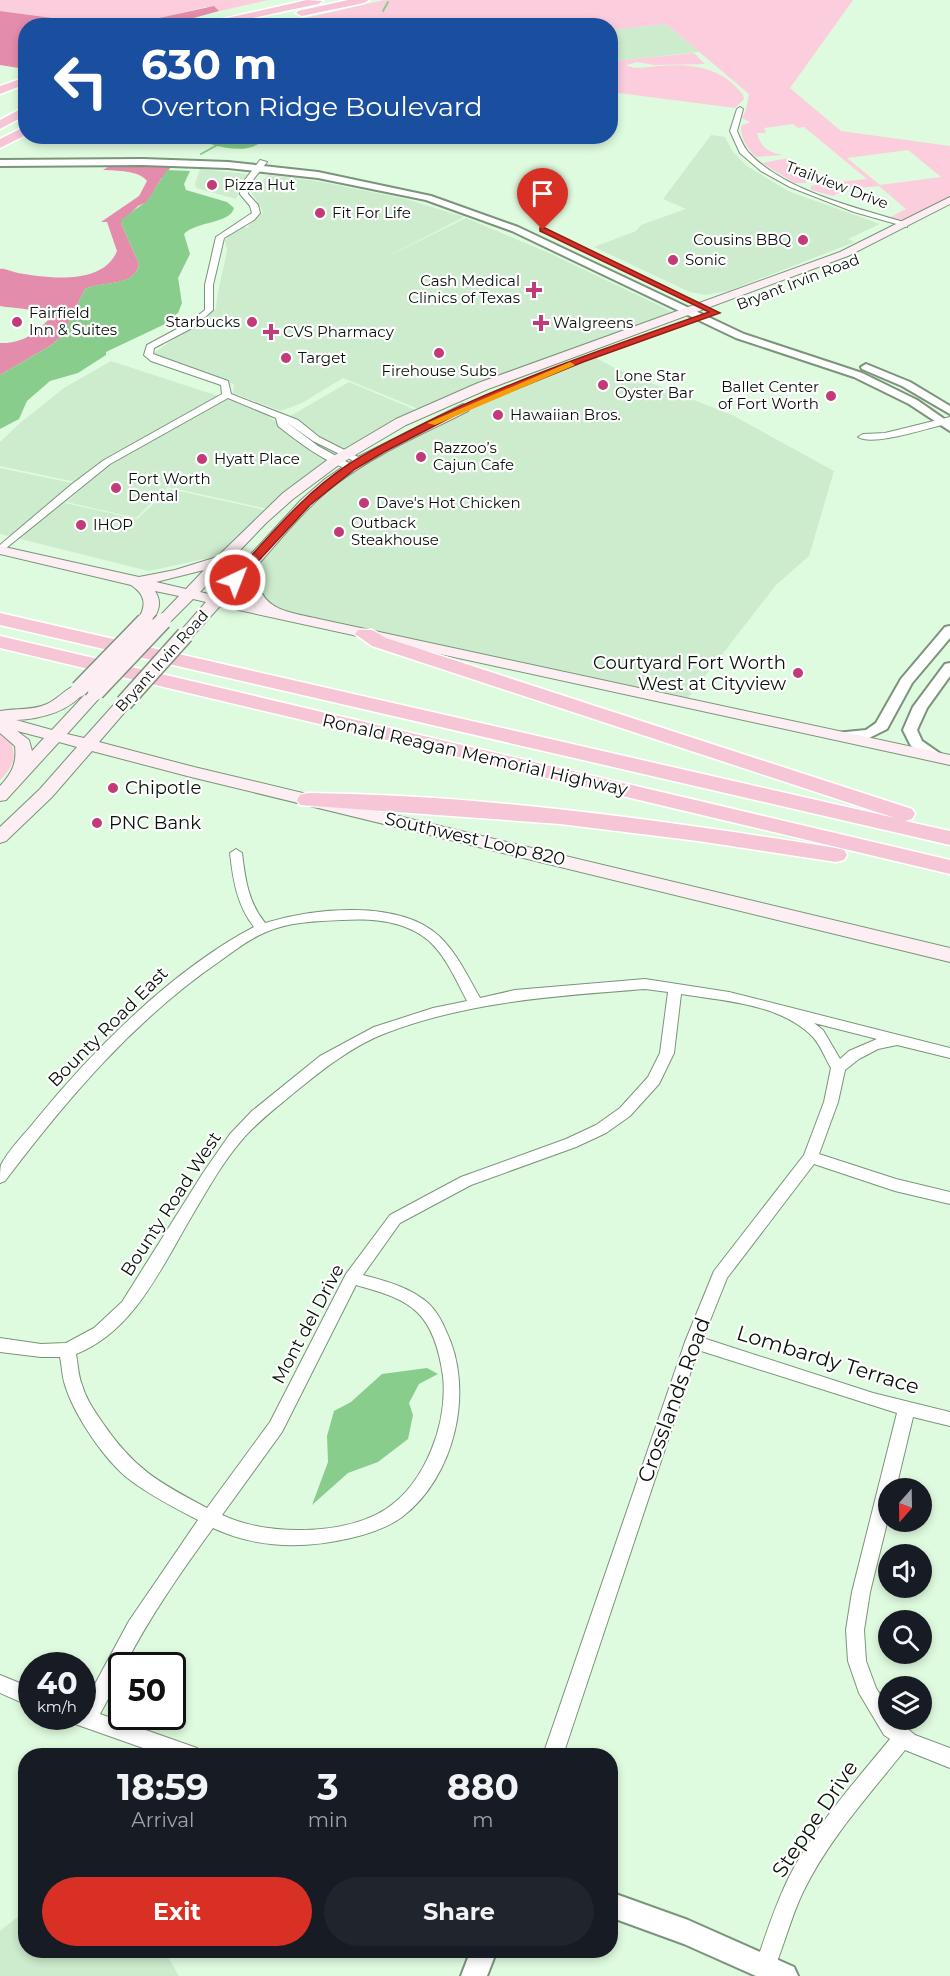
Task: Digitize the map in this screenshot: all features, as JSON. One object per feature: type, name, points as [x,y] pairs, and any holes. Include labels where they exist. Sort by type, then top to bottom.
[{"type":"highway","points":[[235,18],[319,0]]},
{"type":"highway","points":[[250,18],[319,0]]},
{"type":"highway","points":[[289,18],[364,0]]},
{"type":"highway","points":[[0,90],[18,83]]},
{"type":"highway","points":[[0,101],[18,95]]},
{"type":"highway","points":[[0,120],[18,112]]},
{"type":"highway","points":[[0,125],[18,114]]},
{"type":"highway","points":[[4,142],[18,134]]},
{"type":"highway","points":[[0,603],[117,638],[169,658]]},
{"type":"highway","name":"Ronald Reagan Memorial Highway","points":[[0,619],[950,838]]},
{"type":"highway","points":[[365,634],[379,642],[950,827]]},
{"type":"highway","name":"Ronald Reagan Memorial Highway","points":[[0,642],[950,867]]},
{"type":"highway","points":[[0,658],[175,692],[435,753],[456,751]]},
{"type":"highway","points":[[308,800],[354,800],[533,815],[693,833],[897,865],[924,861]]},
{"type":"main road","name":"Bryant Irvin Road","points":[[0,837],[32,808],[216,600],[306,503],[348,461],[393,426],[446,401],[688,311],[716,313],[824,274],[940,216],[950,200]]},
{"type":"main road","points":[[940,216],[950,207]]},
{"type":"main road","name":"Bryant Irvin Road","points":[[0,796],[163,621],[281,502],[348,461],[461,408],[808,267],[905,234]]},
{"type":"main road","points":[[808,267],[824,274]]},
{"type":"main road","points":[[0,550],[292,618],[944,759]]},
{"type":"main road","points":[[133,580],[177,574],[223,559]]},
{"type":"main road","points":[[248,566],[250,589],[257,600],[268,609],[292,618]]},
{"type":"main road","points":[[0,714],[19,716],[43,711],[64,702],[79,689],[145,621],[154,606],[153,599],[144,586],[133,580]]},
{"type":"main road","points":[[0,723],[22,744],[25,759],[18,778]]},
{"type":"main road","name":"Southwest Loop 820","points":[[0,723],[950,955]]},
{"type":"street","name":"Trailview Drive","points":[[740,109],[732,124],[735,140],[740,149],[760,167],[798,188],[905,234]]},
{"type":"street","points":[[4,142],[1,147],[4,151],[30,156]]},
{"type":"street","points":[[0,156],[175,156],[375,178],[445,194],[531,225]]},
{"type":"street","points":[[0,163],[265,166],[398,190],[464,209],[571,254],[688,311]]},
{"type":"street","points":[[227,395],[225,383],[153,359],[148,355],[150,347],[209,310],[211,302],[209,285],[220,253],[220,237],[256,213],[254,205],[244,195],[246,188],[252,185],[265,166]]},
{"type":"street","points":[[318,175],[368,180],[375,178]]},
{"type":"street","points":[[464,209],[477,204]]},
{"type":"street","points":[[571,254],[584,249],[620,267]]},
{"type":"street","points":[[655,283],[757,343],[836,366],[905,398],[947,423]]},
{"type":"street","points":[[716,313],[754,330],[795,342]]},
{"type":"street","points":[[836,366],[848,359],[906,384],[950,411]]},
{"type":"street","points":[[0,550],[107,462],[227,395],[296,423],[348,461]]},
{"type":"street","points":[[280,418],[281,424],[304,441],[348,461]]},
{"type":"street","points":[[863,437],[885,436],[947,423]]},
{"type":"street","points":[[304,441],[316,439]]},
{"type":"street","points":[[841,736],[869,734],[882,726],[911,676],[950,630]]},
{"type":"street","points":[[944,759],[916,743],[910,730],[920,707],[950,667]]},
{"type":"street","points":[[236,853],[245,903],[252,917],[262,928]]},
{"type":"street","name":"Bounty Road East","points":[[0,1177],[43,1120],[154,1005],[206,964],[262,928],[320,916],[371,915],[399,919],[435,939],[475,1002]]},
{"type":"street","name":"Bounty Road West","points":[[67,1350],[112,1323],[128,1307],[208,1177],[235,1138],[288,1088],[325,1060],[379,1030],[475,1002],[515,995],[645,984],[729,997],[950,1053]]},
{"type":"street","name":"Mont del Drive","points":[[96,1697],[135,1627],[164,1582],[276,1427],[352,1278],[395,1219],[465,1181],[571,1143],[601,1129],[625,1112],[654,1080],[667,1053],[675,989]]},
{"type":"street","points":[[788,1012],[818,1033],[838,1068],[854,1055],[874,1045],[898,1040]]},
{"type":"street","name":"Crosslands Road","points":[[555,1748],[693,1342],[720,1275],[811,1157],[831,1102],[838,1068]]},
{"type":"street","points":[[811,1157],[895,1185],[950,1197]]},
{"type":"street","points":[[0,1345],[28,1349],[67,1350],[75,1390],[86,1412],[125,1466],[172,1498],[247,1532],[280,1537],[319,1538],[378,1522],[396,1511],[419,1489],[443,1447],[450,1417],[453,1377],[437,1326],[424,1308],[404,1295],[352,1278]]},
{"type":"street","name":"Lombardy Terrace","points":[[693,1342],[873,1400],[950,1419]]},
{"type":"street","points":[[908,1408],[861,1592],[855,1630],[857,1661],[868,1693],[891,1728],[903,1737],[950,1758]]},
{"type":"street","points":[[0,1684],[18,1692]]},
{"type":"street","points":[[96,1722],[170,1748]]},
{"type":"street","name":"Steppe Drive","points":[[775,1971],[786,1905],[808,1864],[841,1815],[903,1737]]},
{"type":"street","points":[[618,1908],[688,1933],[775,1971]]},
{"type":"street","points":[[474,1976],[481,1958]]},
{"type":"shaded area","points":[[0,0],[268,0],[207,14],[218,11],[206,7],[160,18],[52,18],[0,11]]},
{"type":"shaded area","points":[[384,0],[853,0],[790,88],[841,131],[950,146],[950,196],[903,220],[891,217],[906,209],[879,186],[848,189],[833,196],[811,190],[811,186],[818,184],[867,179],[804,127],[798,128],[793,124],[764,128],[766,133],[757,133],[766,149],[783,155],[756,157],[745,143],[741,131],[741,126],[750,122],[742,118],[749,94],[666,24],[618,29],[618,18],[306,18]],"holes":[[[908,150],[941,177],[880,185],[847,158]]]},
{"type":"shaded area","points":[[214,6],[219,11],[194,18],[159,18]]},
{"type":"shaded area","points":[[0,11],[52,18],[18,18],[18,68],[0,65]]},
{"type":"shaded area","points":[[666,24],[699,52],[618,61],[618,29]]},
{"type":"shaded area","points":[[694,53],[705,64],[654,65],[637,62],[626,65],[637,68],[682,65],[705,69],[726,78],[743,95],[744,99],[735,108],[618,93],[618,61]]},
{"type":"shaded area","points":[[711,135],[725,137],[733,152],[747,166],[788,191],[880,224],[848,239],[855,242],[728,291],[706,295],[690,292],[594,247],[636,231],[641,225],[686,209],[663,199]]},
{"type":"shaded area","points":[[209,144],[258,144],[238,149]]},
{"type":"shaded area","points":[[789,158],[812,179],[806,180],[806,183],[795,183],[762,163]]},
{"type":"shaded area","points":[[172,166],[147,202],[138,206],[121,223],[139,264],[132,276],[125,280],[85,289],[63,334],[53,344],[0,375],[0,343],[21,340],[49,319],[33,310],[0,306],[0,269],[30,275],[58,277],[87,275],[100,270],[110,262],[117,251],[107,222],[101,222],[139,196],[147,181],[133,173],[103,170],[108,167]]},
{"type":"shaded area","points":[[200,169],[248,174],[236,199],[196,188],[195,184]]},
{"type":"shaded area","points":[[167,170],[190,171],[184,184],[186,190],[227,202],[234,208],[226,217],[196,227],[184,234],[190,254],[178,278],[182,303],[178,313],[163,325],[106,352],[106,355],[78,373],[50,381],[27,401],[19,419],[0,429],[0,375],[53,344],[63,334],[85,289],[125,280],[136,271],[139,264],[121,223],[122,219],[147,201]]},
{"type":"shaded area","points":[[268,175],[317,181],[406,199],[464,217],[379,261],[466,218],[549,253],[675,313],[421,410],[343,378],[302,403],[281,411],[233,393],[234,384],[158,358],[154,353],[216,309],[227,251],[225,240],[232,232],[243,227],[249,228],[248,226],[263,212],[252,193]]},
{"type":"shaded area","points":[[592,356],[621,371],[734,416],[834,471],[809,556],[776,585],[685,702],[268,609],[248,566],[330,482],[461,409]]},
{"type":"shaded area","points":[[111,361],[227,399],[264,413],[278,423],[349,382],[418,411],[267,509],[168,487],[136,518],[67,502],[85,484],[0,466],[0,442],[20,423],[64,388]]},
{"type":"shaded area","points":[[0,468],[82,485],[65,503],[137,519],[170,489],[265,510],[218,556],[149,571],[0,534]]},
{"type":"shaded area","points":[[0,731],[15,745],[12,746],[14,756],[12,764],[0,780]]},
{"type":"shaded area","points":[[427,1368],[438,1374],[419,1384],[409,1403],[413,1415],[408,1439],[378,1462],[348,1473],[312,1505],[328,1462],[327,1436],[334,1411],[351,1402],[382,1374]]},
{"type":"shaded area","points":[[18,1917],[18,1958],[169,1958],[179,1976],[0,1976],[0,1931]]},
{"type":"waterway","points":[[383,11],[388,2]]},
{"type":"waterway","points":[[201,154],[219,144]]},
{"type":"slow traffic","points":[[431,423],[461,408],[570,365]]},
{"type":"place","name":"Pizza Hut","points":[[212,185]]},
{"type":"place","name":"Fit For Life","points":[[320,213]]},
{"type":"place","name":"Cousins BBQ","points":[[803,240]]},
{"type":"place","name":"Sonic","points":[[673,260]]},
{"type":"place","name":"Cash Medical Clinics of Texas","points":[[534,290]]},
{"type":"place","name":"Fairfield Inn & Suites","points":[[17,322]]},
{"type":"place","name":"Starbucks","points":[[252,322]]},
{"type":"place","name":"Walgreens","points":[[541,323]]},
{"type":"place","name":"CVS Pharmacy","points":[[271,332]]},
{"type":"place","name":"Firehouse Subs","points":[[439,353]]},
{"type":"place","name":"Target","points":[[286,358]]},
{"type":"place","name":"Lone Star Oyster Bar","points":[[603,385]]},
{"type":"place","name":"Ballet Center of Fort Worth","points":[[831,396]]},
{"type":"place","name":"Hawaiian Bros.","points":[[498,415]]},
{"type":"place","name":"Razzoo’s Cajun Cafe","points":[[421,457]]},
{"type":"place","name":"Hyatt Place","points":[[202,459]]},
{"type":"place","name":"Fort Worth Dental","points":[[116,488]]},
{"type":"place","name":"Dave's Hot Chicken","points":[[364,503]]},
{"type":"place","name":"IHOP","points":[[81,525]]},
{"type":"place","name":"Outback Steakhouse","points":[[339,532]]},
{"type":"place","name":"Courtyard Fort Worth West at Cityview","points":[[798,673]]},
{"type":"place","name":"Chipotle","points":[[113,788]]},
{"type":"place","name":"PNC Bank","points":[[97,823]]},
{"type":"route","points":[[235,580],[306,503],[330,482],[351,467],[410,433],[461,408],[580,361],[716,313],[543,230]]}]
